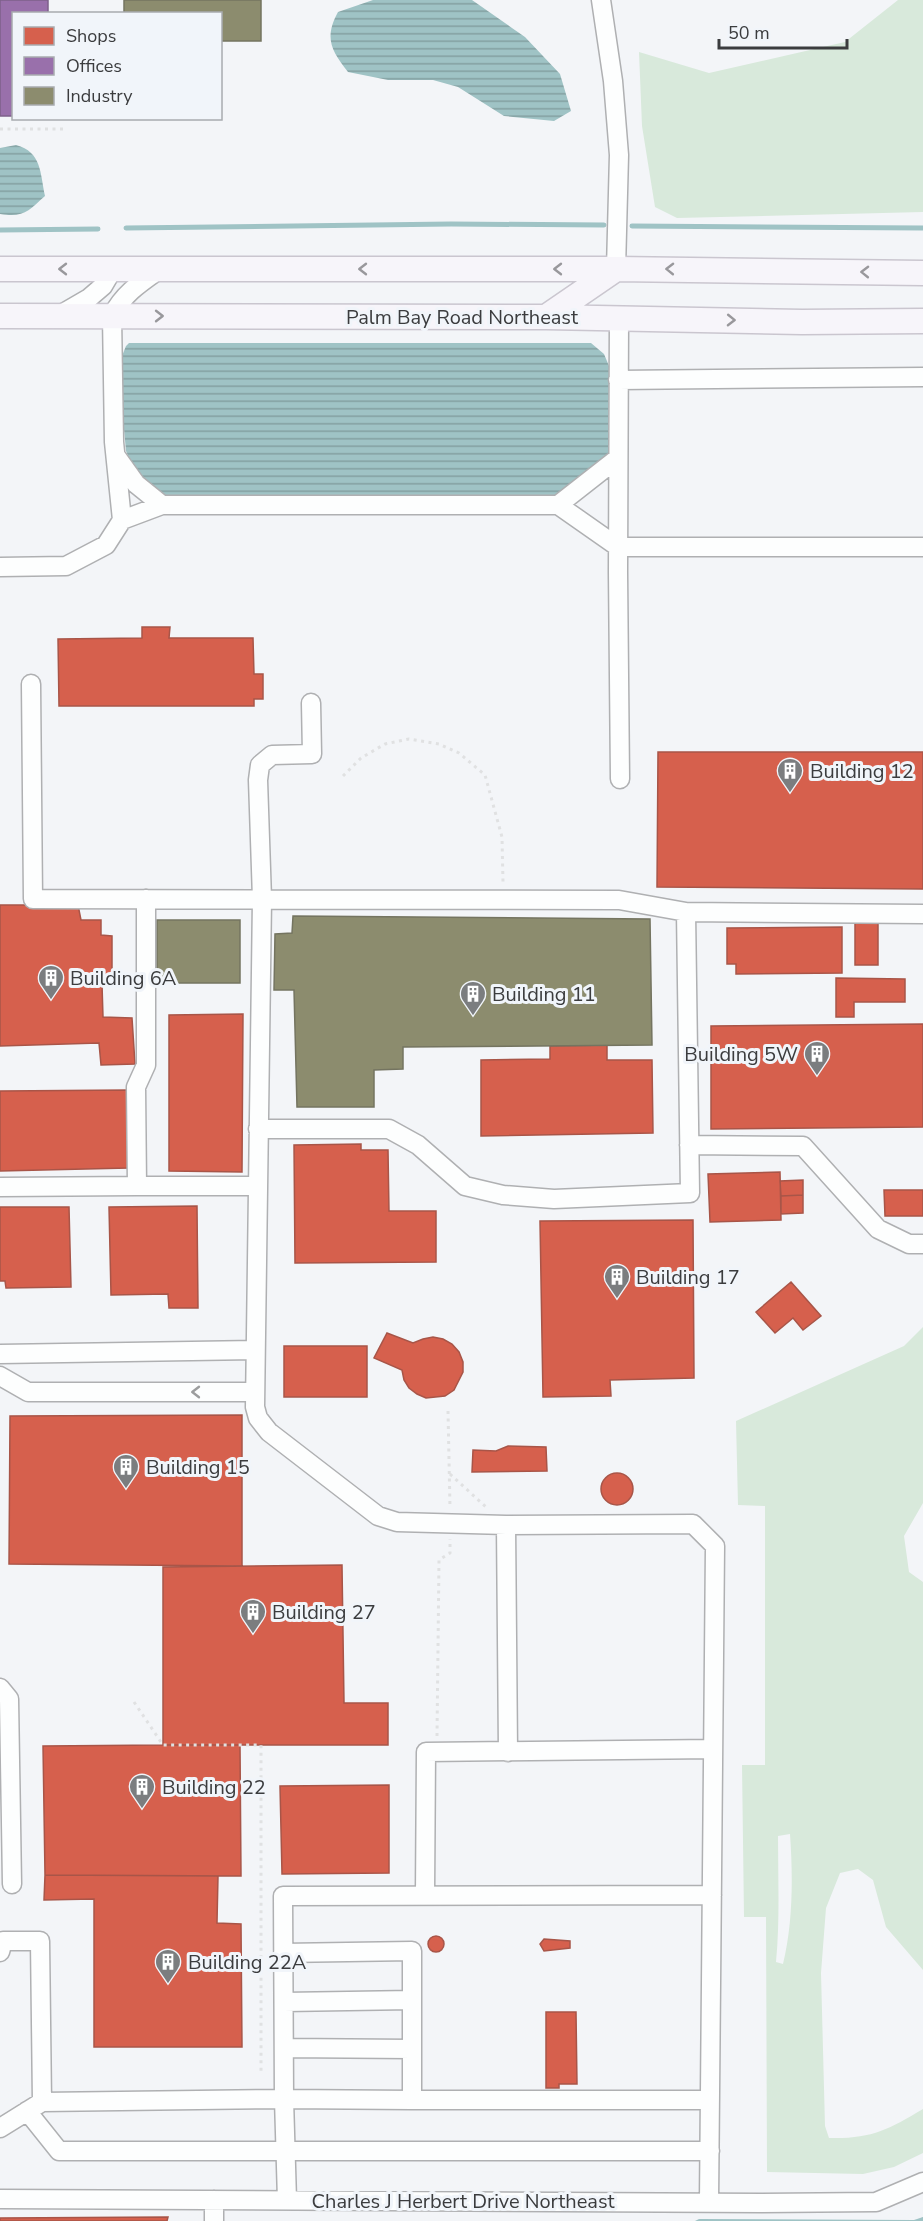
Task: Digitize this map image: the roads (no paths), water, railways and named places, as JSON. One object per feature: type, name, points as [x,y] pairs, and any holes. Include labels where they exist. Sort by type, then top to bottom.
[{"type":"main road","points":[[0,269],[616,269],[923,273]]},
{"type":"main road","points":[[546,317],[616,269]]},
{"type":"main road","name":"Palm Bay Road Northeast","points":[[0,316],[546,317],[802,322],[923,321]]},
{"type":"street","points":[[601,0],[613,81],[620,155],[616,269]]},
{"type":"street","points":[[122,520],[115,455],[112,316],[119,302],[131,290],[160,268]]},
{"type":"street","points":[[58,316],[89,298],[104,286],[113,269]]},
{"type":"street","points":[[619,318],[620,779]]},
{"type":"street","points":[[618,380],[923,377]]},
{"type":"street","points":[[115,455],[136,484],[162,505]]},
{"type":"street","points":[[558,505],[618,458]]},
{"type":"street","points":[[0,567],[66,566],[105,545],[122,520],[162,505],[558,505],[618,547],[923,547]]},
{"type":"street","points":[[31,684],[33,899],[619,900],[686,912],[923,914]]},
{"type":"street","points":[[311,703],[312,754],[272,754],[260,765],[258,780],[262,899],[255,1407],[258,1418],[269,1432],[378,1516],[397,1522],[506,1525],[693,1524],[715,1546],[709,2202]]},
{"type":"street","points":[[137,1186],[136,1087],[146,1065],[146,899]]},
{"type":"street","points":[[258,1129],[389,1129],[418,1145],[465,1186],[503,1195],[554,1199],[690,1193],[686,912]]},
{"type":"street","points":[[689,1145],[804,1146],[878,1229],[909,1244],[923,1244]]},
{"type":"street","points":[[0,1187],[258,1186]]},
{"type":"street","points":[[1,1352],[255,1350]]},
{"type":"street","points":[[0,1376],[28,1392],[255,1392]]},
{"type":"street","points":[[506,1525],[508,1752]]},
{"type":"street","points":[[0,1688],[9,1699],[12,1884]]},
{"type":"street","points":[[425,1895],[426,1752],[713,1749]]},
{"type":"street","points":[[287,2200],[283,1896],[711,1895]]},
{"type":"street","points":[[0,1952],[3,1941],[40,1941],[34,2107],[59,2151],[710,2151]]},
{"type":"street","points":[[283,1953],[412,1951],[412,2100]]},
{"type":"street","points":[[284,2002],[412,2000]]},
{"type":"street","points":[[284,2048],[412,2049]]},
{"type":"street","points":[[0,2128],[34,2107],[284,2099],[710,2100]]},
{"type":"street","name":"Charles J Herbert Drive Northeast","points":[[0,2199],[876,2202],[923,2182]]},
{"type":"street","points":[[214,2200],[214,2221]]},
{"type":"water","points":[[373,0],[472,0],[525,37],[560,74],[571,111],[554,121],[504,116],[458,87],[433,80],[388,80],[348,72],[331,44],[331,29],[338,12]]},
{"type":"water","points":[[16,145],[25,148],[35,158],[45,196],[20,214],[0,214],[0,148]]},
{"type":"water","points":[[129,343],[591,343],[604,354],[609,366],[608,454],[561,494],[530,502],[172,499],[154,491],[136,474],[126,451],[122,356]]},
{"type":"water","points":[[923,2217],[923,2221],[695,2221],[699,2219],[914,2220]]},
{"type":"waterway","points":[[126,228],[451,224],[604,225]]},
{"type":"waterway","points":[[632,226],[923,228]]},
{"type":"waterway","points":[[0,230],[98,229]]},
{"type":"place","name":"Building 12","points":[[790,794]]},
{"type":"place","name":"Building 6A","points":[[51,1001]]},
{"type":"place","name":"Building 11","points":[[473,1017]]},
{"type":"place","name":"Building 5W","points":[[817,1077]]},
{"type":"place","name":"Building 17","points":[[617,1300]]},
{"type":"place","name":"Building 15","points":[[126,1490]]},
{"type":"place","name":"Building 27","points":[[253,1635]]},
{"type":"place","name":"Building 22","points":[[142,1810]]},
{"type":"place","name":"Building 22A","points":[[168,1985]]}]
